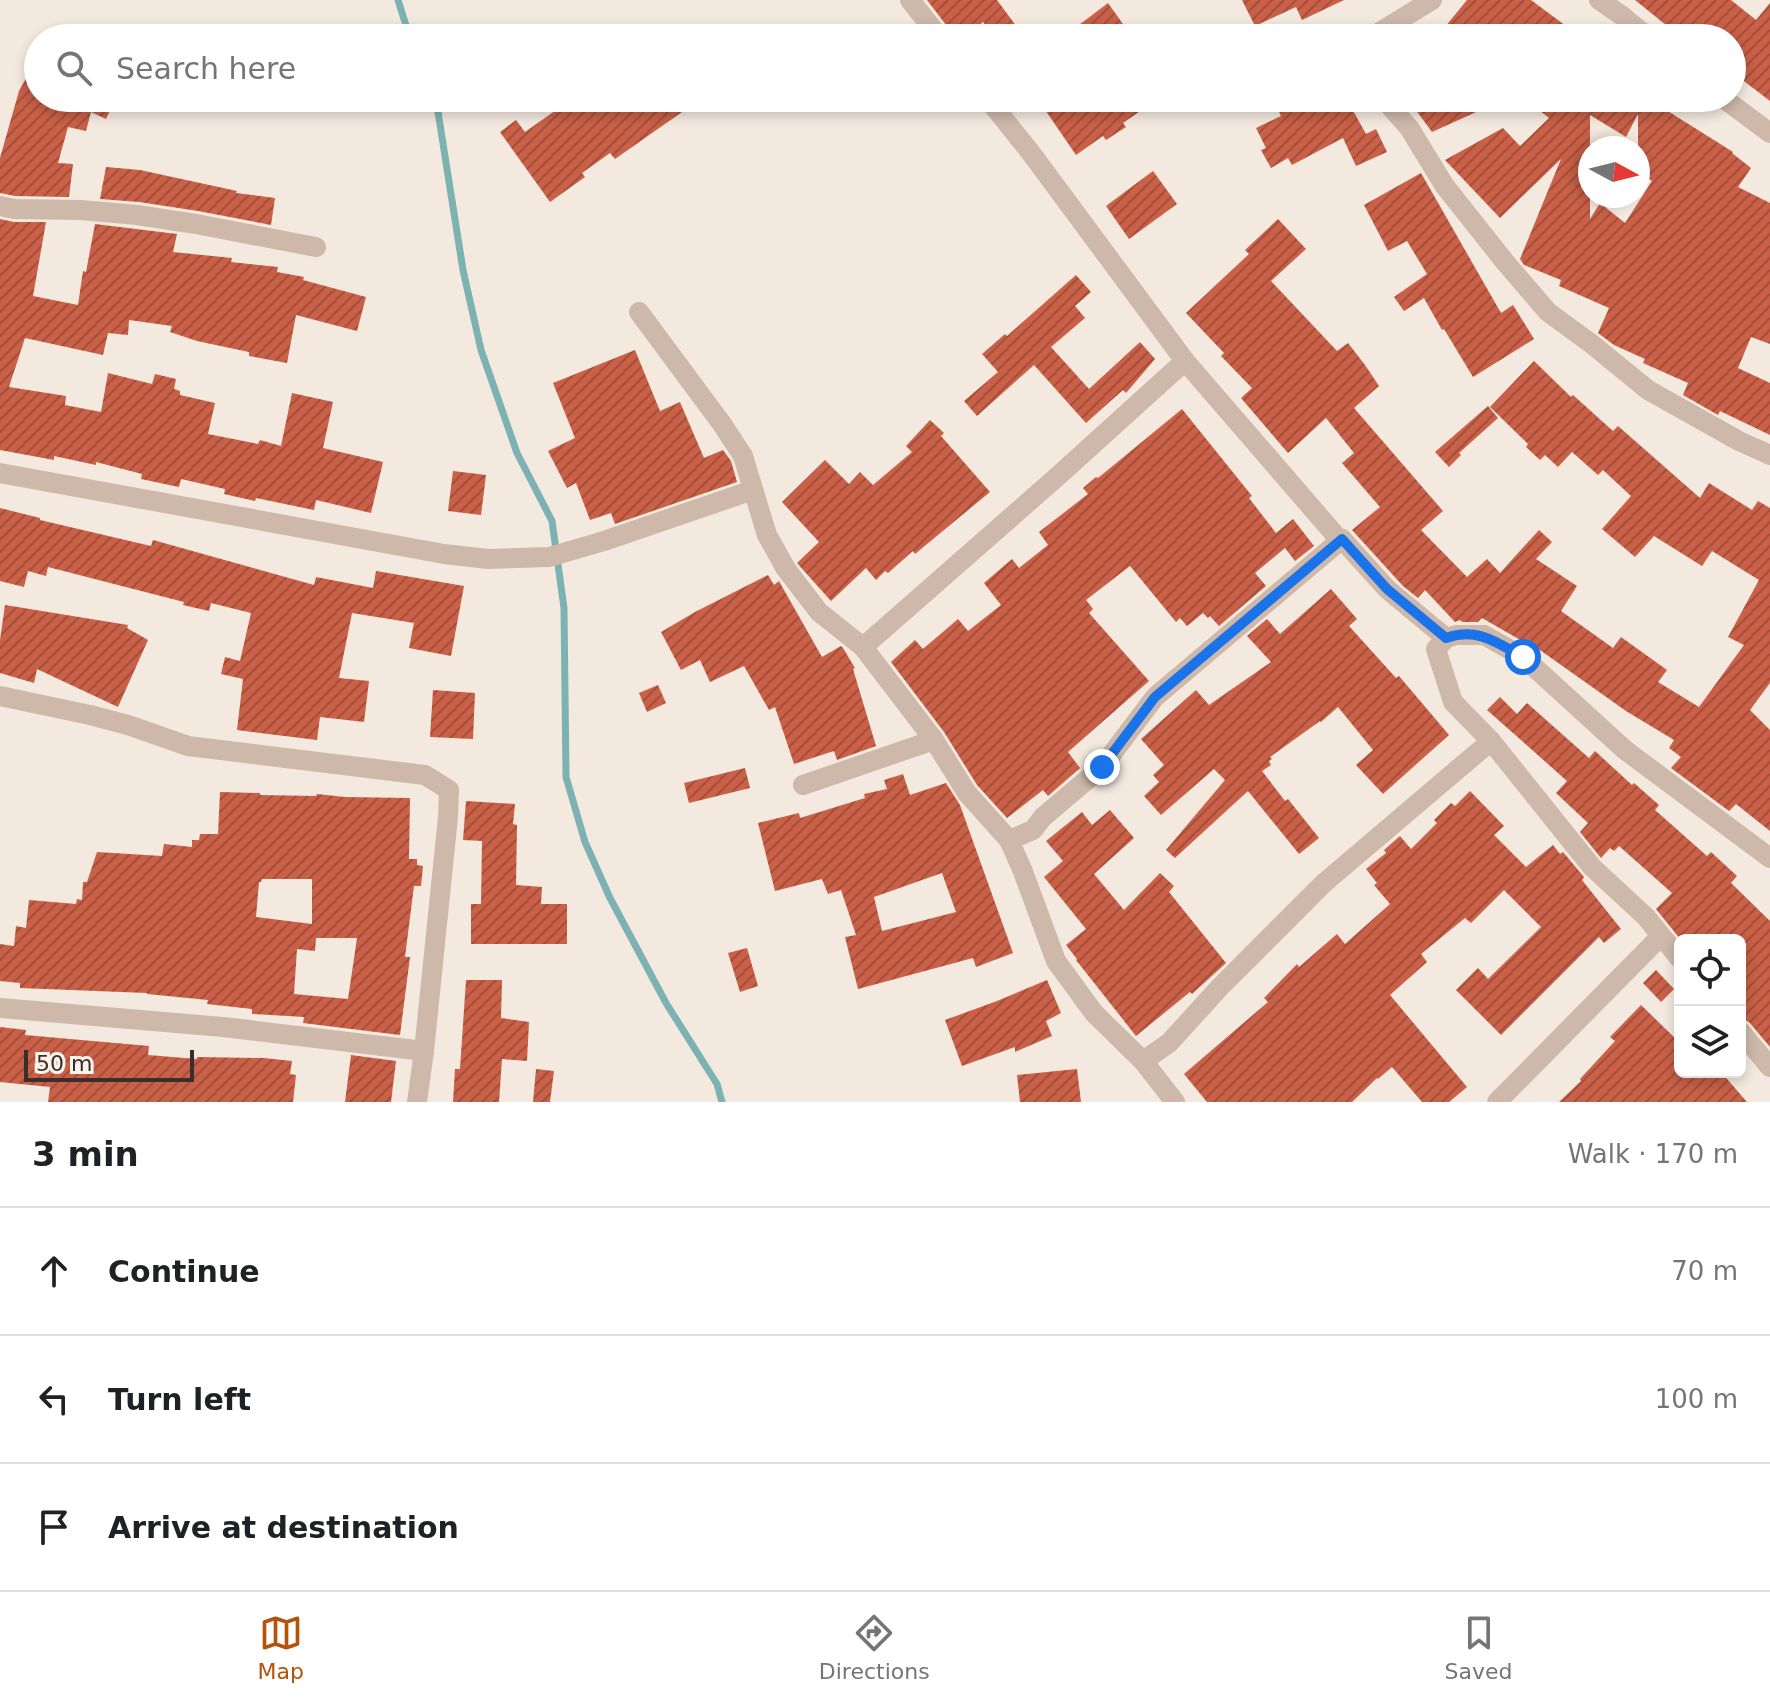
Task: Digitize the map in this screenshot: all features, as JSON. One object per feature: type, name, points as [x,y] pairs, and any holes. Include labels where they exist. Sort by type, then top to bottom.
[{"type":"street","points":[[910,0],[929,24]]},
{"type":"street","points":[[1393,24],[1432,0]]},
{"type":"street","points":[[1599,0],[1631,24]]},
{"type":"street","points":[[998,112],[1185,361],[1337,537],[1387,589],[1446,638]]},
{"type":"street","points":[[1395,112],[1410,129],[1444,185],[1548,312],[1648,390],[1770,455]]},
{"type":"street","points":[[1742,112],[1770,133]]},
{"type":"street","points":[[0,206],[137,215],[316,247]]},
{"type":"street","points":[[639,312],[743,456],[767,535],[786,569],[819,612],[863,647],[934,740],[967,793],[1009,840],[1056,961],[1094,1013],[1143,1061],[1175,1102]]},
{"type":"street","points":[[863,647],[1185,361]]},
{"type":"street","points":[[0,473],[444,554],[488,559],[549,557],[753,490]]},
{"type":"street","points":[[1009,840],[1033,830],[1043,817],[1102,767],[1155,697],[1342,539]]},
{"type":"street","points":[[1674,952],[1646,917],[1592,867],[1491,741],[1453,702],[1436,649],[1446,638],[1484,635],[1523,657],[1625,750],[1770,858]]},
{"type":"street","points":[[0,696],[128,725],[188,746],[425,775],[449,790],[417,1102]]},
{"type":"street","points":[[803,785],[934,740]]},
{"type":"street","points":[[1143,1061],[1169,1043],[1324,883],[1491,741]]},
{"type":"street","points":[[1497,1102],[1661,936]]},
{"type":"street","points":[[0,1008],[223,1027],[424,1051]]},
{"type":"street","points":[[1746,1038],[1770,1067]]},
{"type":"building","points":[[927,0],[997,0],[1015,24],[983,22],[945,24]]},
{"type":"building","points":[[1242,0],[1344,0],[1302,20],[1296,7],[1254,24]]},
{"type":"building","points":[[1467,0],[1531,0],[1563,24],[1447,24]]},
{"type":"building","points":[[1635,0],[1731,0],[1756,20],[1770,3],[1770,101],[1746,83],[1746,24],[1665,24]]},
{"type":"building","points":[[1108,3],[1123,24],[1080,24]]},
{"type":"building","points":[[24,82],[24,112],[91,112],[86,131],[68,127],[58,163],[73,164],[69,197],[0,193],[0,158]]},
{"type":"building","points":[[91,112],[109,112],[106,119]]},
{"type":"building","points":[[553,112],[682,112],[615,159],[610,153],[582,173],[585,177],[550,202],[500,132],[516,120],[525,132]]},
{"type":"building","points":[[1047,112],[1139,112],[1123,123],[1126,127],[1106,140],[1103,136],[1076,155]]},
{"type":"building","points":[[1279,112],[1354,112],[1366,134],[1376,129],[1387,152],[1356,166],[1343,138],[1292,165],[1288,158],[1271,168],[1261,150],[1266,148],[1256,128],[1281,116]]},
{"type":"building","points":[[1417,112],[1476,112],[1432,132]]},
{"type":"building","points":[[1542,112],[1669,112],[1733,152],[1751,168],[1738,187],[1770,203],[1770,344],[1751,337],[1738,368],[1770,383],[1770,435],[1720,411],[1718,415],[1683,395],[1688,383],[1643,363],[1645,359],[1614,345],[1598,333],[1609,308],[1559,286],[1561,280],[1524,265],[1520,259],[1561,159],[1500,218],[1445,160],[1503,128],[1520,146],[1549,118]]},
{"type":"building","points":[[106,167],[140,170],[236,193],[275,198],[271,225],[139,202],[100,199]]},
{"type":"building","points":[[1153,171],[1177,204],[1129,239],[1106,206]]},
{"type":"building","points":[[1421,173],[1501,313],[1513,305],[1534,339],[1473,377],[1424,298],[1404,311],[1394,297],[1427,274],[1407,241],[1388,251],[1364,205]]},
{"type":"building","points":[[0,219],[46,222],[33,296],[78,305],[95,224],[177,234],[173,252],[232,258],[231,262],[278,267],[277,272],[304,277],[303,280],[366,297],[357,331],[296,315],[287,363],[197,341],[170,332],[172,326],[129,320],[128,335],[108,333],[103,355],[25,338],[9,387],[66,396],[65,405],[101,412],[108,373],[152,384],[155,374],[176,379],[174,389],[180,391],[180,395],[215,403],[208,434],[258,444],[260,440],[281,446],[292,393],[333,402],[323,448],[383,462],[371,513],[316,500],[314,510],[256,498],[255,501],[224,494],[225,489],[181,479],[179,487],[141,479],[142,474],[96,462],[96,465],[54,456],[54,460],[0,450]]},
{"type":"building","points":[[1278,219],[1306,249],[1271,281],[1337,351],[1348,343],[1379,386],[1354,408],[1443,511],[1421,530],[1467,577],[1487,559],[1500,573],[1539,530],[1552,542],[1536,559],[1577,586],[1561,611],[1613,648],[1621,637],[1667,670],[1658,682],[1699,707],[1744,645],[1728,637],[1759,580],[1712,551],[1702,566],[1654,536],[1635,557],[1602,529],[1631,496],[1603,470],[1598,475],[1572,452],[1558,467],[1545,455],[1540,460],[1490,407],[1534,361],[1571,397],[1573,395],[1613,431],[1618,426],[1700,498],[1709,483],[1752,510],[1758,501],[1770,508],[1770,683],[1750,710],[1770,730],[1770,831],[1736,804],[1729,811],[1671,768],[1681,757],[1669,748],[1674,740],[1626,711],[1530,643],[1482,618],[1478,622],[1455,622],[1425,590],[1418,598],[1403,586],[1352,530],[1380,507],[1342,463],[1354,453],[1326,418],[1288,453],[1241,398],[1252,388],[1186,313],[1249,254],[1245,250]]},
{"type":"building","points":[[1076,275],[1091,292],[1075,306],[1085,318],[1051,347],[1089,389],[1140,342],[1155,359],[1126,393],[1123,390],[1086,423],[1034,365],[977,416],[964,401],[998,372],[982,354]]},
{"type":"building","points":[[635,350],[660,411],[680,402],[704,458],[723,450],[731,461],[737,482],[615,524],[611,513],[590,520],[576,483],[567,488],[548,451],[575,438],[553,383]]},
{"type":"building","points":[[1488,406],[1498,418],[1459,453],[1461,455],[1449,467],[1435,452]]},
{"type":"building","points":[[1182,409],[1252,496],[1249,498],[1276,533],[1293,519],[1314,546],[1295,561],[1285,548],[1255,573],[1266,586],[1219,626],[1203,613],[1187,626],[1180,618],[1176,622],[1130,566],[1086,600],[1093,609],[1089,613],[1149,681],[1068,752],[1080,768],[1048,796],[1043,790],[1007,818],[977,785],[944,732],[891,662],[915,640],[923,649],[958,619],[968,631],[1001,605],[984,583],[1012,559],[1019,568],[1048,545],[1039,532],[1088,494],[1083,488]]},
{"type":"building","points":[[930,420],[944,433],[941,436],[990,492],[888,573],[885,571],[876,580],[866,568],[831,601],[797,563],[819,542],[782,502],[825,460],[849,484],[860,472],[873,485],[912,452],[906,446]]},
{"type":"building","points":[[453,471],[486,475],[481,515],[448,511]]},
{"type":"building","points":[[0,508],[151,546],[153,540],[314,585],[316,577],[373,588],[376,571],[464,586],[451,656],[409,648],[414,623],[352,613],[339,678],[369,681],[364,722],[320,717],[317,740],[237,730],[243,679],[221,674],[225,657],[240,661],[251,613],[211,603],[209,611],[48,567],[46,576],[28,571],[24,587],[0,581]]},
{"type":"building","points":[[768,575],[774,585],[779,581],[822,657],[841,646],[843,648],[855,668],[876,746],[837,760],[834,751],[794,764],[775,707],[769,710],[744,666],[710,682],[700,660],[681,670],[661,632]]},
{"type":"building","points":[[1331,589],[1357,619],[1349,626],[1396,678],[1399,676],[1449,735],[1383,794],[1356,765],[1373,750],[1338,707],[1270,757],[1271,765],[1262,771],[1319,838],[1299,854],[1248,791],[1175,858],[1166,850],[1225,780],[1214,769],[1161,815],[1144,796],[1159,782],[1153,775],[1164,765],[1141,739],[1196,690],[1209,705],[1271,662],[1247,636],[1267,619],[1280,634]]},
{"type":"building","points":[[5,605],[128,625],[127,628],[148,640],[118,707],[37,669],[34,683],[0,673],[0,640]]},
{"type":"building","points":[[658,685],[666,703],[647,712],[639,693]]},
{"type":"building","points":[[433,690],[475,693],[473,739],[430,737]]},
{"type":"building","points":[[1500,697],[1517,714],[1527,703],[1589,758],[1595,751],[1632,785],[1634,783],[1659,805],[1655,810],[1707,856],[1711,852],[1737,876],[1731,883],[1770,921],[1770,1047],[1746,1021],[1746,934],[1676,934],[1656,909],[1672,893],[1619,846],[1614,851],[1610,848],[1601,858],[1580,832],[1588,823],[1556,793],[1567,781],[1487,710]]},
{"type":"building","points":[[745,768],[750,788],[689,803],[684,783]]},
{"type":"building","points":[[903,774],[910,795],[946,783],[960,805],[1013,953],[976,967],[973,958],[858,989],[845,937],[856,935],[841,890],[828,894],[822,879],[775,891],[758,823],[799,813],[800,818],[865,798],[864,794],[887,789],[884,780]],"holes":[[[942,873],[956,912],[882,931],[874,897]]]},
{"type":"building","points":[[1470,791],[1504,826],[1494,835],[1526,867],[1553,845],[1584,877],[1582,880],[1621,929],[1604,943],[1599,937],[1501,1035],[1456,990],[1478,968],[1488,979],[1541,927],[1504,890],[1471,923],[1465,918],[1421,954],[1427,962],[1390,995],[1467,1087],[1449,1102],[1422,1102],[1392,1067],[1352,1102],[1207,1102],[1184,1074],[1268,1002],[1264,998],[1297,964],[1299,967],[1337,934],[1345,944],[1390,904],[1374,885],[1377,883],[1366,869],[1386,853],[1384,850],[1400,836],[1411,849],[1437,823],[1434,820],[1451,803],[1455,806]]},
{"type":"building","points":[[220,792],[410,798],[409,859],[417,859],[417,865],[423,866],[421,886],[414,886],[405,957],[410,957],[400,1035],[303,1023],[304,1017],[252,1014],[252,1009],[207,1004],[208,1000],[147,993],[20,988],[20,983],[0,981],[0,944],[14,946],[16,926],[26,928],[29,900],[76,904],[77,899],[82,900],[83,882],[87,882],[97,852],[162,856],[164,844],[192,847],[192,840],[199,840],[200,834],[218,834]],"holes":[[[262,879],[312,879],[312,924],[256,917],[259,882]],[[316,938],[357,938],[348,999],[294,994],[297,949],[315,951]]]},
{"type":"building","points":[[466,801],[515,804],[516,885],[542,887],[541,904],[567,904],[567,944],[471,944],[471,904],[481,904],[482,841],[463,840]]},
{"type":"building","points":[[1110,810],[1134,838],[1094,874],[1124,910],[1160,873],[1174,886],[1169,892],[1226,963],[1192,994],[1190,992],[1136,1036],[1066,945],[1086,929],[1044,877],[1063,861],[1046,841],[1082,812],[1092,825]]},
{"type":"building","points":[[747,948],[758,986],[740,992],[728,953]]},
{"type":"building","points":[[1656,970],[1674,989],[1661,1002],[1643,983]]},
{"type":"building","points":[[466,980],[502,980],[501,1018],[529,1022],[527,1061],[502,1059],[499,1102],[453,1102],[455,1069],[460,1069]]},
{"type":"building","points":[[1047,980],[1061,1013],[1046,1021],[1052,1036],[1015,1052],[1015,1047],[962,1066],[945,1020]]},
{"type":"building","points":[[1641,1005],[1674,1037],[1674,1078],[1726,1078],[1747,1102],[1559,1102],[1615,1041],[1610,1037]]},
{"type":"building","points":[[0,1027],[26,1030],[25,1035],[149,1046],[148,1055],[292,1061],[290,1074],[296,1075],[293,1102],[48,1102],[50,1087],[0,1082]]},
{"type":"building","points":[[351,1055],[396,1061],[391,1102],[345,1102]]},
{"type":"building","points":[[536,1069],[554,1071],[550,1102],[533,1102]]},
{"type":"building","points":[[1077,1069],[1081,1102],[1020,1102],[1017,1075]]},
{"type":"waterway","points":[[398,0],[406,24]]},
{"type":"waterway","points":[[438,112],[463,270],[481,350],[517,453],[552,521],[564,608],[566,777],[585,842],[610,898],[666,1003],[717,1084],[722,1102]]},
{"type":"route","points":[[1102,767],[1155,697],[1342,539],[1387,589],[1446,638],[1484,635],[1523,657]]}]
